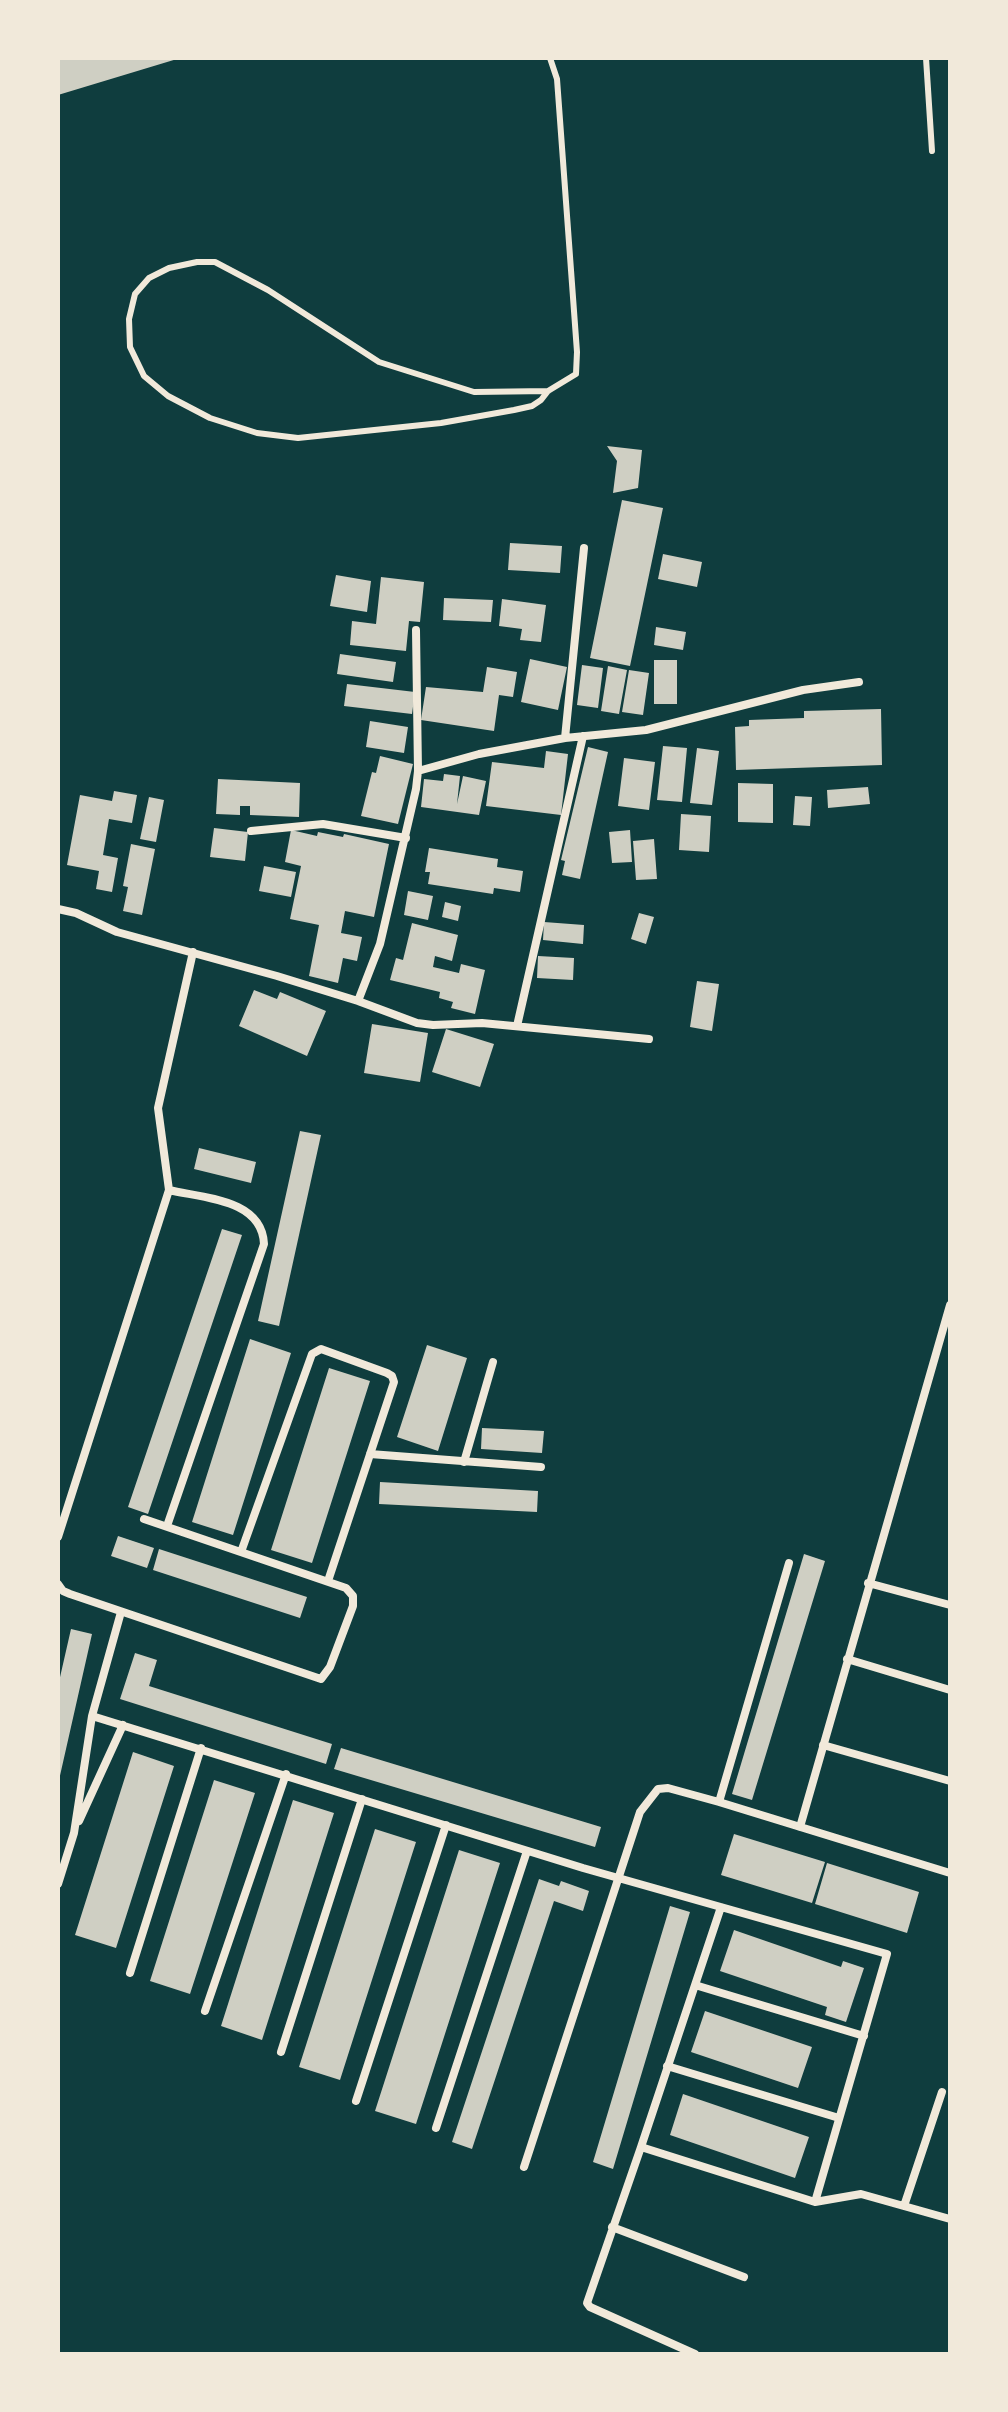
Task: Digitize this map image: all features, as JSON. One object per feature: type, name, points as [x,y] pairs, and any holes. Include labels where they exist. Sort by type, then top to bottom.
[{"type":"street","points":[[565,738],[584,548]]},
{"type":"street","points":[[358,1001],[380,944],[406,838],[418,771],[416,630]]},
{"type":"street","points":[[418,771],[479,754],[565,738],[646,730],[803,690],[859,682]]},
{"type":"street","points":[[517,1026],[583,736]]},
{"type":"street","points":[[251,831],[323,824],[406,838]]},
{"type":"street","points":[[58,909],[76,913],[117,932],[358,1001],[425,1025],[482,1023],[649,1039]]},
{"type":"street","points":[[58,1537],[169,1190],[158,1108],[193,952]]},
{"type":"street","points":[[167,1526],[264,1244],[258,1222],[242,1208],[169,1190]]},
{"type":"street","points":[[800,1827],[950,1305]]},
{"type":"street","points":[[241,1552],[315,1351],[321,1349],[392,1376],[394,1382],[328,1581]]},
{"type":"street","points":[[464,1462],[493,1362]]},
{"type":"street","points":[[370,1454],[541,1467]]},
{"type":"street","points":[[58,1584],[70,1594],[321,1679],[330,1667],[353,1606],[353,1596],[346,1588],[144,1519]]},
{"type":"street","points":[[719,1802],[789,1563]]},
{"type":"street","points":[[868,1583],[950,1605]]},
{"type":"street","points":[[74,1833],[92,1716],[121,1612]]},
{"type":"street","points":[[847,1659],[950,1690]]},
{"type":"street","points":[[92,1716],[527,1851],[887,1954],[815,2202]]},
{"type":"street","points":[[58,1884],[74,1833],[123,1725]]},
{"type":"street","points":[[823,1745],[950,1781]]},
{"type":"street","points":[[130,1973],[201,1748]]},
{"type":"street","points":[[205,2011],[286,1774]]},
{"type":"street","points":[[524,2167],[640,1812],[658,1789],[668,1788],[719,1802],[950,1873]]},
{"type":"street","points":[[281,2052],[362,1799]]},
{"type":"street","points":[[356,2101],[446,1825]]},
{"type":"street","points":[[436,2128],[527,1851]]},
{"type":"street","points":[[695,2354],[588,2305],[588,2297],[721,1907]]},
{"type":"street","points":[[695,1985],[864,2036]]},
{"type":"street","points":[[667,2066],[839,2118]]},
{"type":"street","points":[[904,2206],[942,2092]]},
{"type":"street","points":[[641,2147],[815,2202],[861,2194],[950,2219]]},
{"type":"street","points":[[612,2227],[744,2277]]},
{"type":"lane","points":[[548,391],[474,392],[379,362],[268,290],[215,262],[169,268],[149,278],[135,294],[129,319],[130,347],[144,376],[168,396],[196,411],[257,433],[298,438],[441,423],[532,406],[548,391],[576,374],[577,352],[557,79],[550,58]]},
{"type":"lane","points":[[926,58],[932,151]]},
{"type":"building","points":[[58,58],[177,58],[177,59],[58,95]]},
{"type":"building","points":[[607,446],[642,450],[638,488],[613,493],[617,461]]},
{"type":"building","points":[[622,500],[663,508],[630,666],[590,658]]},
{"type":"building","points":[[510,543],[562,546],[560,573],[508,570]]},
{"type":"building","points":[[663,554],[702,562],[697,587],[658,579]]},
{"type":"building","points":[[336,575],[371,581],[367,612],[330,606]]},
{"type":"building","points":[[381,577],[424,582],[420,622],[409,621],[406,651],[350,645],[352,621],[376,624]]},
{"type":"building","points":[[444,598],[493,600],[491,622],[443,620]]},
{"type":"building","points":[[502,599],[546,605],[541,642],[520,640],[522,629],[499,626]]},
{"type":"building","points":[[656,627],[686,632],[683,650],[654,645]]},
{"type":"building","points":[[340,654],[396,662],[393,682],[337,674]]},
{"type":"building","points":[[530,659],[567,667],[558,710],[521,702]]},
{"type":"building","points":[[654,660],[677,660],[677,704],[654,704]]},
{"type":"building","points":[[582,665],[603,668],[598,708],[577,705]]},
{"type":"building","points":[[608,666],[627,670],[619,714],[601,711]]},
{"type":"building","points":[[487,667],[517,672],[513,697],[499,695],[494,731],[421,720],[426,687],[483,692]]},
{"type":"building","points":[[629,670],[649,673],[643,715],[622,712]]},
{"type":"building","points":[[347,684],[415,692],[412,714],[344,706]]},
{"type":"building","points":[[881,709],[882,765],[736,770],[735,727],[749,726],[749,720],[804,718],[804,711]]},
{"type":"building","points":[[370,721],[408,727],[404,753],[366,747]]},
{"type":"building","points":[[663,746],[687,748],[682,802],[657,800]]},
{"type":"building","points":[[588,747],[608,752],[580,879],[562,875],[565,861],[561,860]]},
{"type":"building","points":[[697,748],[719,751],[712,805],[690,803]]},
{"type":"building","points":[[546,751],[568,754],[561,815],[486,806],[492,762],[544,768]]},
{"type":"building","points":[[380,756],[413,764],[398,824],[361,816],[372,772],[376,773]]},
{"type":"building","points":[[624,758],[655,762],[649,810],[618,806]]},
{"type":"building","points":[[444,774],[460,776],[457,804],[463,776],[486,781],[479,815],[421,807],[424,779],[443,781]]},
{"type":"building","points":[[218,779],[300,783],[299,817],[250,815],[250,806],[240,806],[240,815],[216,814]]},
{"type":"building","points":[[738,783],[773,784],[773,823],[738,822]]},
{"type":"building","points":[[868,787],[870,804],[828,808],[827,790]]},
{"type":"building","points":[[114,791],[137,795],[132,823],[109,819],[103,855],[118,858],[112,892],[96,889],[99,871],[67,865],[80,795],[112,801]]},
{"type":"building","points":[[795,796],[812,797],[810,826],[793,825]]},
{"type":"building","points":[[149,797],[164,800],[156,842],[140,839]]},
{"type":"building","points":[[681,814],[711,816],[709,852],[679,850]]},
{"type":"building","points":[[214,828],[248,832],[245,861],[210,857]]},
{"type":"building","points":[[291,830],[317,836],[318,832],[343,837],[344,834],[389,844],[374,917],[345,911],[341,933],[362,937],[357,961],[343,958],[338,983],[309,976],[319,925],[290,919],[301,866],[285,862]]},
{"type":"building","points":[[630,830],[632,862],[612,863],[609,832]]},
{"type":"building","points":[[654,839],[657,879],[636,880],[633,841]]},
{"type":"building","points":[[131,844],[155,849],[142,915],[123,911],[128,887],[123,886]]},
{"type":"building","points":[[429,848],[498,859],[497,867],[523,871],[520,892],[494,888],[493,894],[428,884],[430,872],[425,872]]},
{"type":"building","points":[[264,866],[296,872],[291,897],[259,891]]},
{"type":"building","points":[[408,891],[433,896],[428,920],[404,915]]},
{"type":"building","points":[[445,902],[461,906],[458,921],[442,917]]},
{"type":"building","points":[[639,913],[654,917],[646,944],[631,939]]},
{"type":"building","points":[[544,922],[584,925],[583,944],[543,940]]},
{"type":"building","points":[[412,923],[458,935],[452,961],[435,956],[433,967],[459,973],[461,964],[485,970],[475,1014],[451,1008],[453,1002],[439,998],[440,992],[390,980],[396,958],[403,960]]},
{"type":"building","points":[[538,956],[574,958],[573,980],[537,978]]},
{"type":"building","points":[[697,981],[719,984],[712,1031],[690,1027]]},
{"type":"building","points":[[254,990],[277,999],[280,992],[326,1011],[307,1056],[239,1026]]},
{"type":"building","points":[[372,1024],[428,1033],[420,1082],[364,1073]]},
{"type":"building","points":[[446,1029],[494,1044],[480,1087],[432,1072]]},
{"type":"building","points":[[300,1131],[321,1135],[279,1326],[258,1321]]},
{"type":"building","points":[[199,1148],[256,1162],[251,1183],[194,1169]]},
{"type":"building","points":[[222,1229],[242,1235],[148,1514],[128,1507]]},
{"type":"building","points":[[250,1339],[291,1353],[233,1535],[192,1522]]},
{"type":"building","points":[[427,1345],[467,1358],[438,1451],[397,1437]]},
{"type":"building","points":[[329,1368],[370,1381],[312,1563],[271,1550]]},
{"type":"building","points":[[482,1428],[544,1431],[542,1453],[481,1449]]},
{"type":"building","points":[[380,1482],[538,1491],[537,1512],[379,1504]]},
{"type":"building","points":[[118,1536],[154,1548],[147,1568],[111,1556]]},
{"type":"building","points":[[159,1549],[307,1597],[300,1618],[153,1570]]},
{"type":"building","points":[[804,1554],[825,1561],[752,1800],[732,1794]]},
{"type":"building","points":[[71,1629],[92,1634],[59,1780],[58,1686]]},
{"type":"building","points":[[135,1653],[157,1660],[149,1686],[332,1744],[326,1764],[120,1699]]},
{"type":"building","points":[[341,1748],[601,1827],[595,1847],[334,1769]]},
{"type":"building","points":[[133,1752],[174,1766],[116,1948],[75,1935]]},
{"type":"building","points":[[214,1780],[255,1793],[190,1994],[150,1981]]},
{"type":"building","points":[[293,1800],[334,1813],[262,2040],[221,2026]]},
{"type":"building","points":[[375,1829],[416,1842],[340,2080],[299,2067]]},
{"type":"building","points":[[734,1834],[825,1862],[812,1903],[721,1875]]},
{"type":"building","points":[[459,1850],[500,1863],[416,2124],[375,2111]]},
{"type":"building","points":[[827,1863],[919,1892],[907,1933],[815,1904]]},
{"type":"building","points":[[539,1879],[559,1886],[561,1881],[589,1891],[583,1911],[554,1901],[472,2149],[452,2142]]},
{"type":"building","points":[[670,1906],[690,1912],[613,2169],[593,2162]]},
{"type":"building","points":[[734,1930],[841,1967],[843,1961],[864,1968],[846,2022],[825,2015],[827,2007],[720,1971]]},
{"type":"building","points":[[705,2011],[812,2047],[798,2088],[691,2052]]},
{"type":"building","points":[[683,2094],[809,2137],[795,2178],[670,2135]]}]
